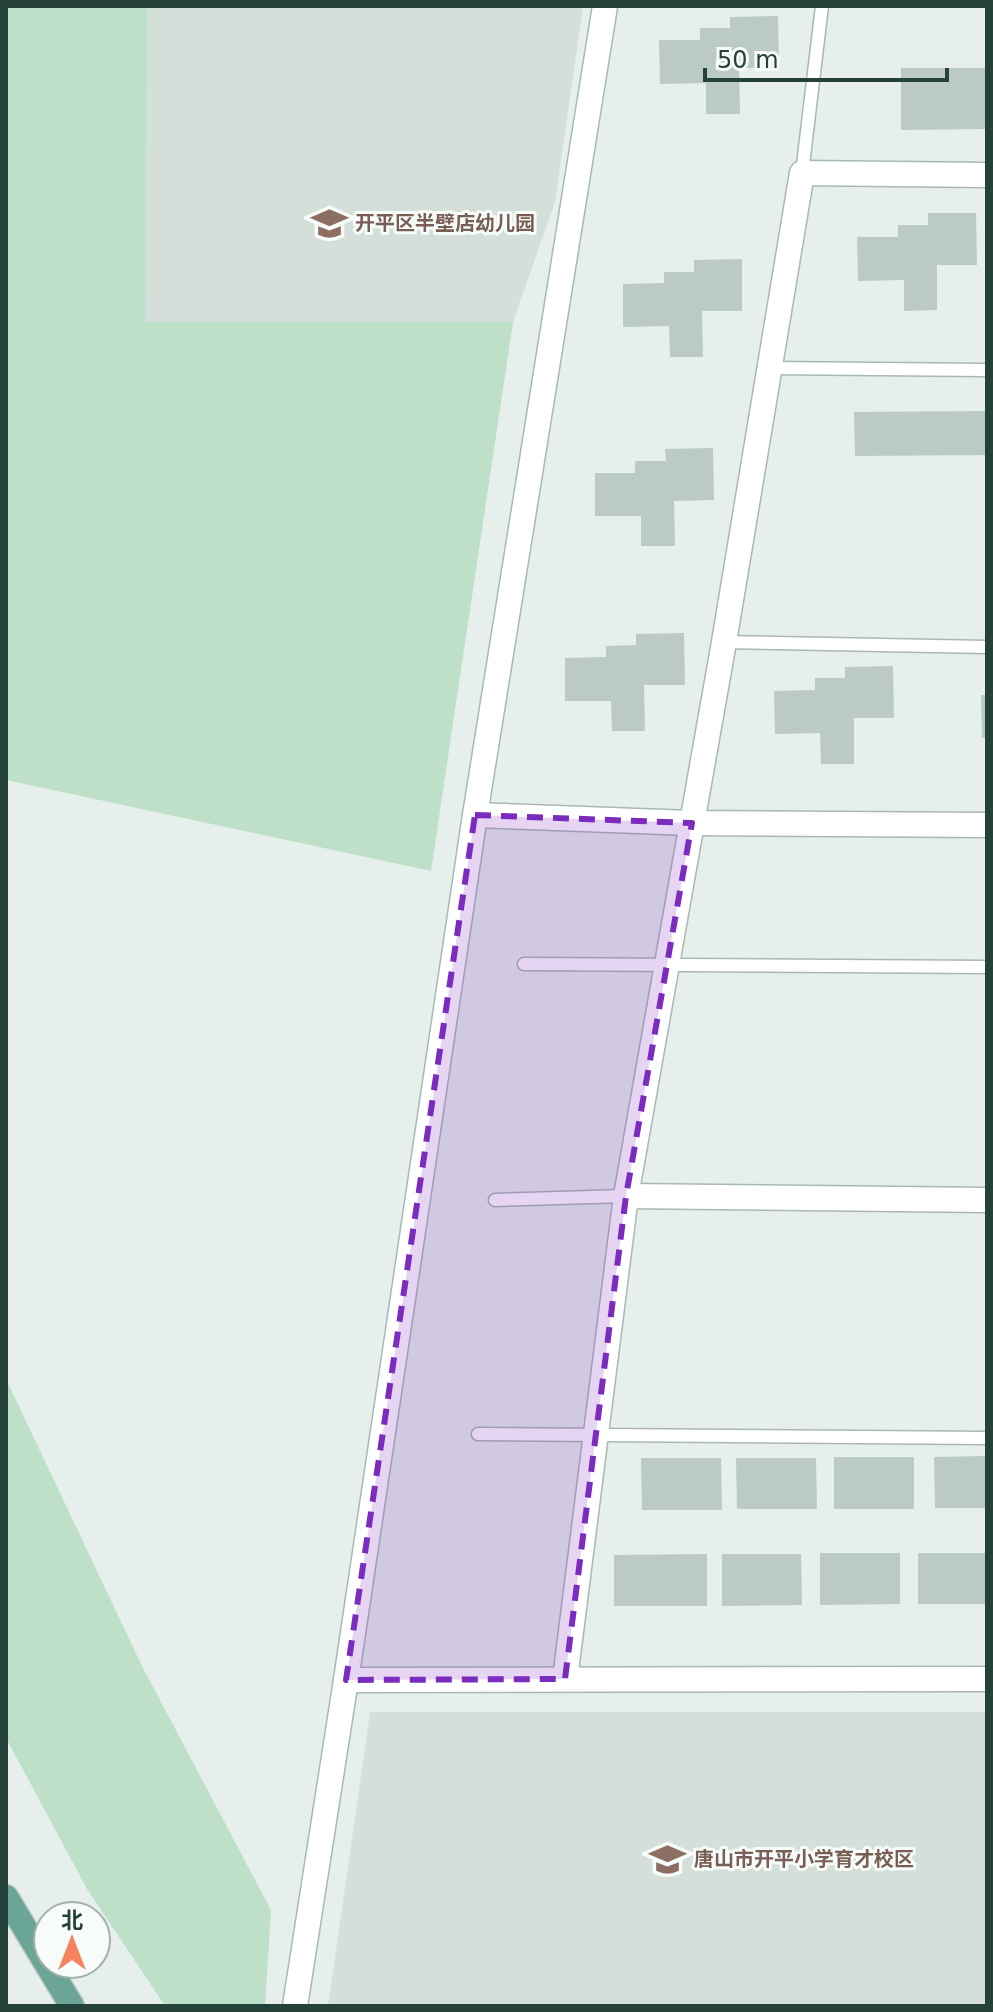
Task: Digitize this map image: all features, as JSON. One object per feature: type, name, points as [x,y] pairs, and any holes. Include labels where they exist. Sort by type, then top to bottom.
[{"type":"main road","points":[[6,1897],[72,2006]]},
{"type":"street","points":[[295,2006],[475,815],[605,6]]},
{"type":"street","points":[[565,1679],[626,1196],[724,642],[802,173],[987,175]]},
{"type":"street","points":[[475,815],[692,823],[987,825]]},
{"type":"street","points":[[626,1196],[987,1200]]},
{"type":"street","points":[[346,1680],[987,1679]]},
{"type":"lane","points":[[802,173],[822,6]]},
{"type":"lane","points":[[768,368],[987,370]]},
{"type":"lane","points":[[724,642],[987,647]]},
{"type":"lane","points":[[524,964],[987,967]]},
{"type":"lane","points":[[495,1200],[626,1196]]},
{"type":"lane","points":[[478,1434],[987,1438]]},
{"type":"highlighted area","points":[[475,815],[692,823],[626,1196],[565,1679],[346,1680]]},
{"type":"shaded area","name":"开平区半壁店幼儿园","points":[[147,6],[583,6],[555,202],[513,322],[146,322]]},
{"type":"shaded area","name":"唐山市开平小学育才校区","points":[[370,1712],[987,1712],[987,2006],[328,2006]]},
{"type":"green space","points":[[6,6],[147,6],[146,322],[513,322],[431,871],[6,780]]},
{"type":"green space","points":[[6,1379],[142,1666],[271,1910],[265,2006],[165,2006],[112,1926],[112,1900],[94,1900],[87,1889],[6,1738]]},
{"type":"building","points":[[778,16],[779,68],[739,68],[740,114],[706,114],[706,83],[660,84],[659,40],[700,40],[700,28],[730,28],[730,17]]},
{"type":"building","points":[[901,68],[987,68],[987,129],[901,130]]},
{"type":"building","points":[[928,213],[976,213],[977,265],[937,265],[937,310],[904,311],[904,280],[858,281],[857,237],[898,237],[898,225],[928,225]]},
{"type":"building","points":[[742,259],[742,311],[702,311],[703,357],[670,357],[669,326],[623,327],[623,284],[664,283],[664,272],[694,272],[694,260]]},
{"type":"building","points":[[987,411],[987,455],[855,456],[854,412]]},
{"type":"building","points":[[713,448],[714,500],[674,501],[675,546],[641,546],[641,516],[595,516],[595,473],[635,473],[635,461],[666,461],[665,449]]},
{"type":"building","points":[[684,633],[685,685],[644,685],[645,731],[612,731],[611,701],[565,701],[565,658],[606,657],[606,646],[636,645],[636,634]]},
{"type":"building","points":[[893,666],[894,718],[854,718],[854,764],[821,764],[820,733],[775,734],[774,691],[815,690],[815,678],[845,678],[845,667]]},
{"type":"building","points":[[981,695],[987,695],[987,738],[982,738]]},
{"type":"building","points":[[987,1456],[987,1508],[935,1508],[934,1457]]},
{"type":"building","points":[[834,1457],[914,1457],[914,1509],[834,1509]]},
{"type":"building","points":[[641,1458],[721,1458],[722,1510],[642,1510]]},
{"type":"building","points":[[736,1458],[816,1458],[817,1509],[737,1509]]},
{"type":"building","points":[[820,1553],[900,1553],[900,1604],[820,1605]]},
{"type":"building","points":[[918,1553],[987,1553],[987,1604],[918,1604]]},
{"type":"building","points":[[707,1554],[707,1606],[614,1606],[614,1555]]},
{"type":"building","points":[[722,1554],[801,1554],[802,1605],[722,1606]]},
{"type":"place","name":"开平区半壁店幼儿园","points":[[329,223]]},
{"type":"place","name":"唐山市开平小学育才校区","points":[[668,1859]]}]
